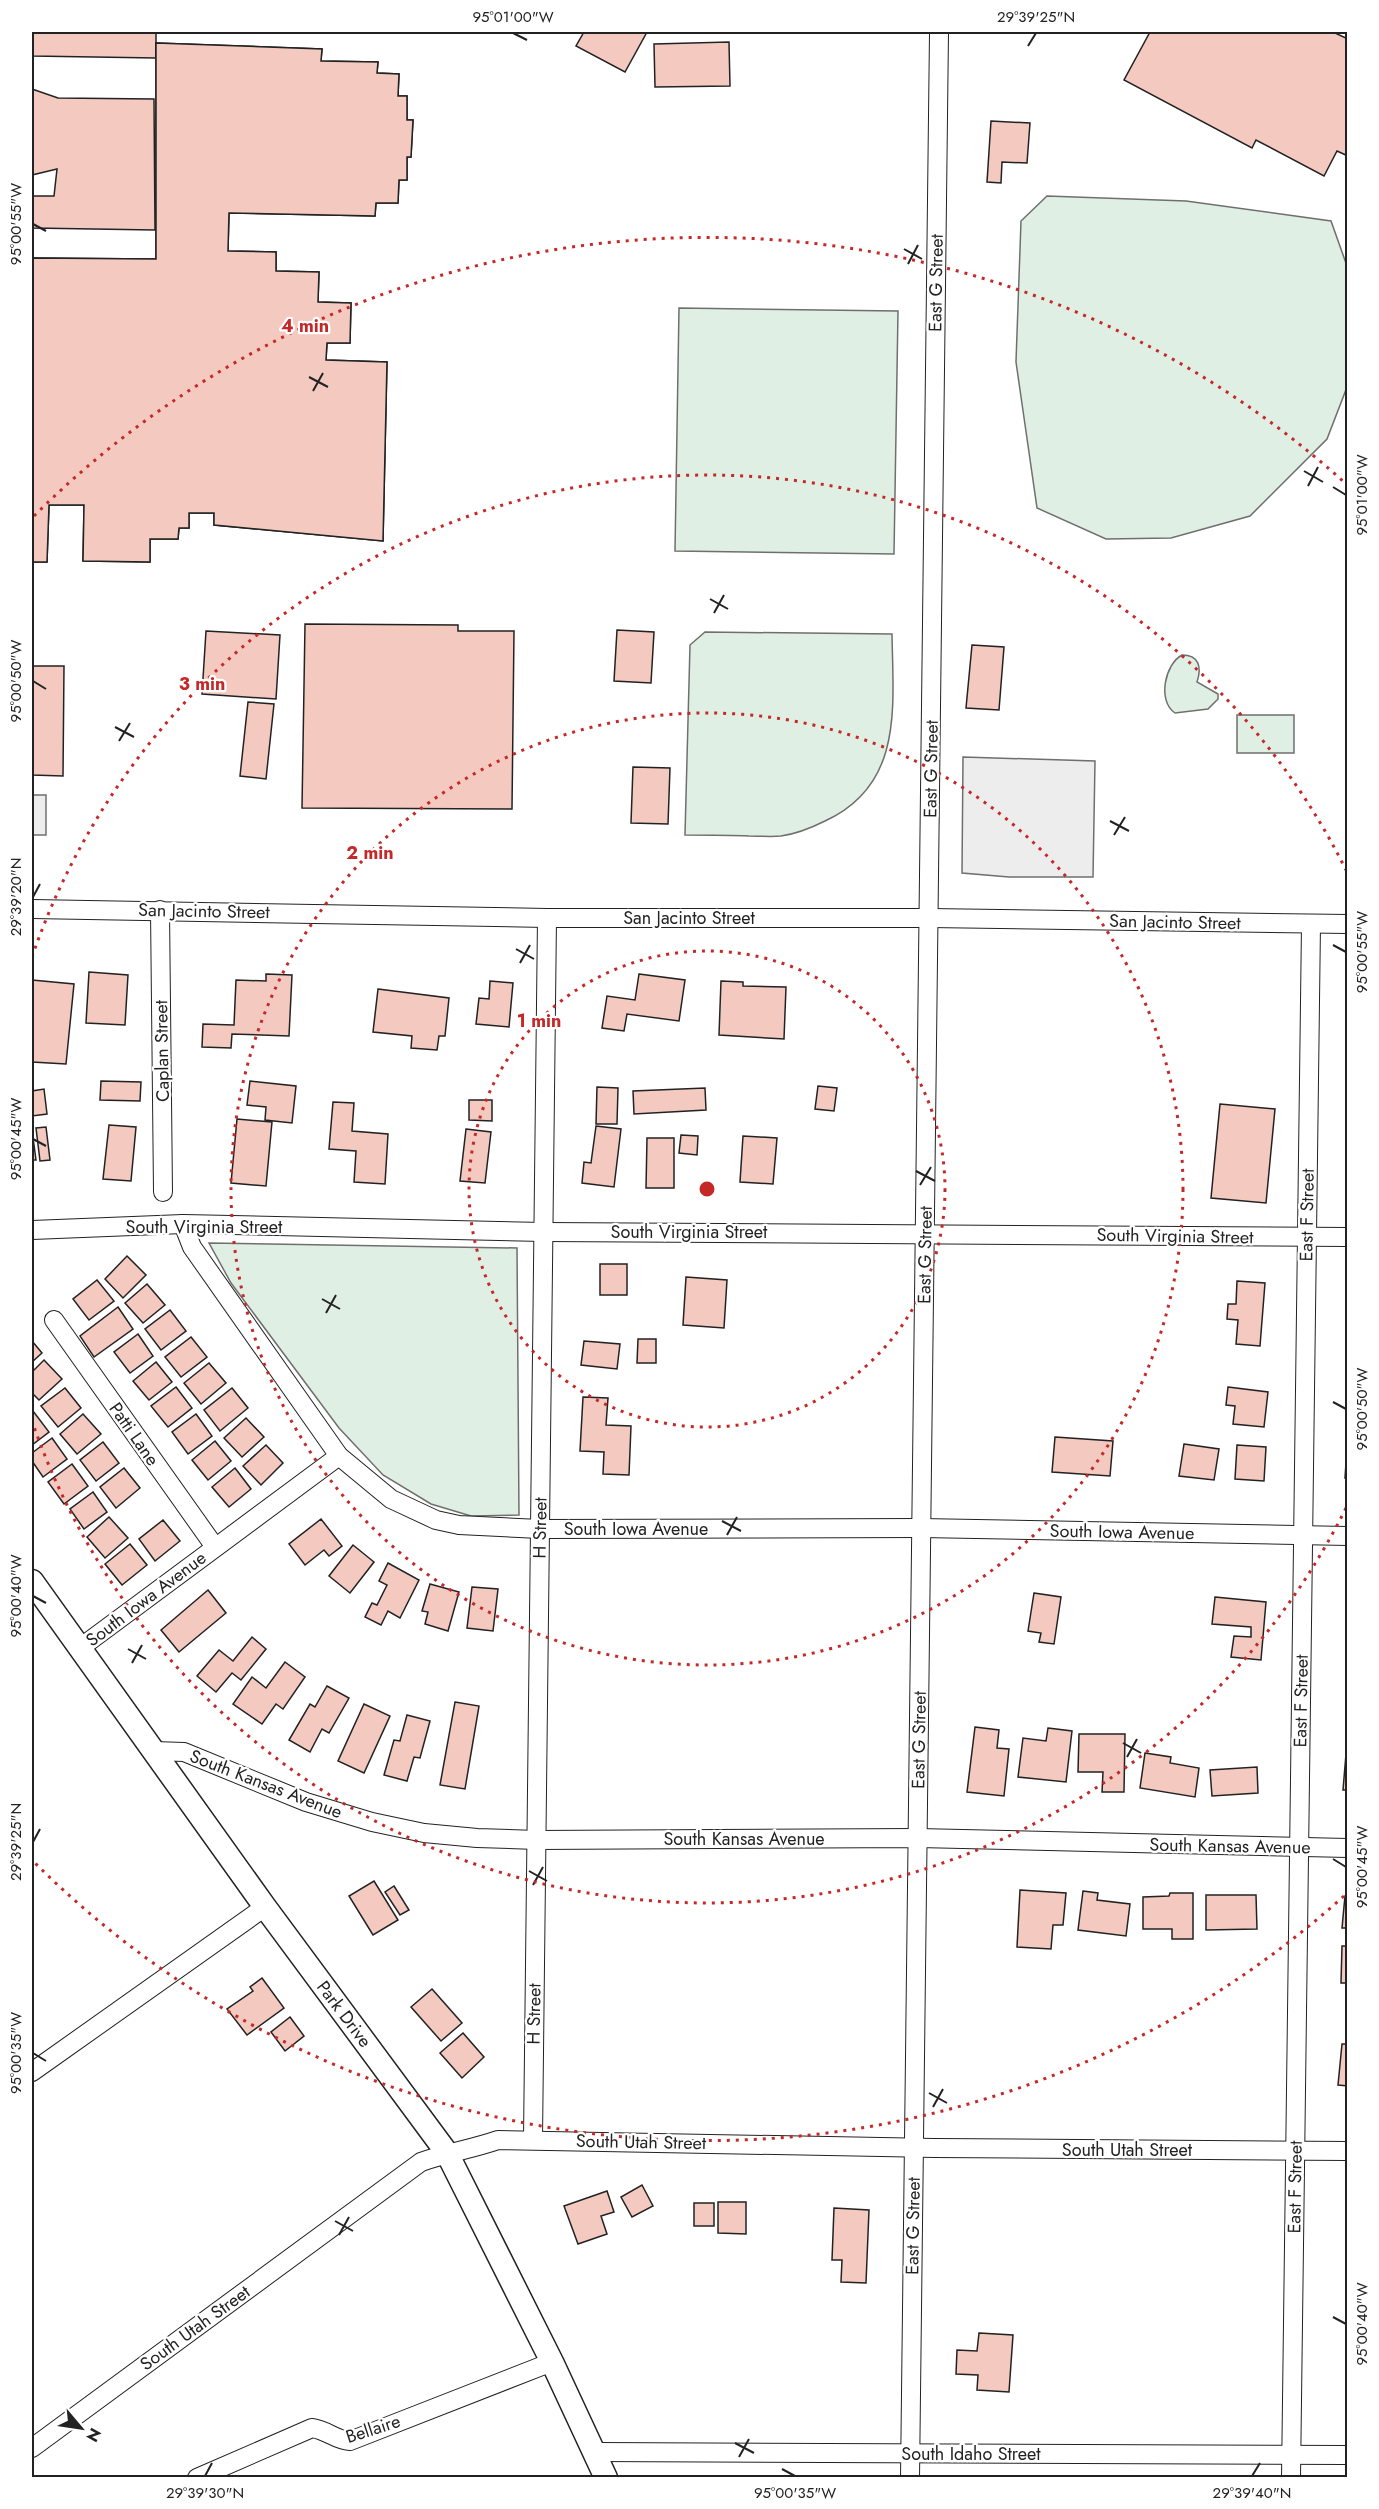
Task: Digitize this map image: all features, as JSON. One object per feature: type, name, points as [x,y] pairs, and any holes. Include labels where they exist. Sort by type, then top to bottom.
[{"type":"street","name":"East G Street","points":[[910,2478],[939,32]]},
{"type":"street","name":"San Jacinto Street","points":[[32,909],[547,918],[929,918],[1347,924]]},
{"type":"street","name":"Caplan Street","points":[[160,910],[163,1192]]},
{"type":"street","name":"H Street","points":[[533,2139],[547,918]]},
{"type":"street","name":"East F Street","points":[[1291,2478],[1311,924]]},
{"type":"street","name":"South Virginia Street","points":[[32,1230],[183,1224],[544,1232],[1347,1237]]},
{"type":"street","points":[[183,1224],[192,1247],[339,1456]]},
{"type":"street","name":"Patti Lane","points":[[54,1320],[215,1547]]},
{"type":"street","name":"South Iowa Avenue","points":[[80,1648],[339,1456],[391,1499],[436,1520],[459,1525],[540,1529],[921,1528],[1347,1536]]},
{"type":"street","name":"Park Drive","points":[[32,1581],[265,1907],[447,2152],[552,2362],[606,2478]]},
{"type":"street","name":"South Kansas Avenue","points":[[154,1751],[184,1752],[306,1802],[372,1822],[435,1834],[537,1840],[918,1838],[1347,1848]]},
{"type":"street","points":[[32,2072],[265,1907]]},
{"type":"street","name":"South Utah Street","points":[[32,2448],[421,2162],[447,2152],[478,2147],[498,2140],[914,2148],[1347,2151]]},
{"type":"street","name":"Bellaire","points":[[197,2478],[312,2428],[323,2430],[338,2440],[350,2440],[552,2362]]},
{"type":"street","name":"South Idaho Street","points":[[595,2452],[1347,2455]]},
{"type":"green space","points":[[1047,196],[1186,201],[1331,221],[1347,266],[1347,387],[1327,439],[1250,516],[1171,538],[1106,539],[1037,508],[1016,362],[1021,221]]},
{"type":"green space","points":[[679,308],[898,311],[894,554],[675,551]]},
{"type":"green space","points":[[705,632],[892,634],[893,689],[888,741],[881,765],[869,787],[851,806],[820,824],[787,835],[685,835],[690,645]]},
{"type":"green space","points":[[1182,655],[1192,657],[1198,663],[1197,682],[1218,694],[1218,699],[1208,709],[1175,713],[1169,707],[1166,700],[1165,683],[1171,666]]},
{"type":"green space","points":[[1237,715],[1294,715],[1294,753],[1237,753]]},
{"type":"green space","points":[[209,1243],[517,1248],[519,1515],[471,1516],[431,1504],[383,1475],[339,1428],[231,1283]]},
{"type":"shaded area","points":[[963,757],[1095,761],[1093,877],[1009,877],[962,873]]},
{"type":"shaded area","points":[[32,795],[46,795],[46,835],[32,835]]},
{"type":"building","points":[[32,32],[156,32],[156,58],[32,56]]},
{"type":"building","points":[[584,32],[647,32],[625,72],[576,46]]},
{"type":"building","points":[[1150,32],[1333,32],[1348,39],[1348,156],[1337,151],[1324,176],[1256,140],[1252,148],[1124,80]]},
{"type":"building","points":[[729,42],[730,86],[655,87],[654,44]]},
{"type":"building","points":[[156,43],[322,49],[321,61],[378,62],[377,73],[399,74],[398,96],[407,96],[407,120],[413,120],[411,157],[407,157],[407,180],[399,180],[398,203],[376,203],[375,216],[229,213],[228,251],[276,252],[276,271],[319,272],[318,302],[351,303],[350,343],[327,343],[326,360],[387,362],[383,541],[214,525],[214,513],[189,513],[189,528],[179,528],[178,539],[150,539],[150,562],[83,561],[84,505],[49,505],[47,562],[32,562],[32,397],[90,399],[88,461],[179,462],[187,348],[32,333],[32,258],[156,259]]},
{"type":"building","points":[[156,43],[322,49],[321,61],[378,62],[377,73],[399,74],[398,96],[407,96],[407,120],[413,120],[411,157],[407,157],[407,180],[399,180],[398,203],[376,203],[375,216],[229,213],[228,251],[276,252],[276,271],[319,272],[318,302],[351,303],[350,343],[327,343],[326,360],[387,362],[383,541],[214,525],[214,513],[189,513],[189,528],[179,528],[178,539],[150,539],[150,562],[83,561],[84,505],[49,505],[47,562],[32,562],[32,258],[156,259]]},
{"type":"building","points":[[32,89],[58,98],[154,99],[155,230],[32,228],[32,196],[54,196],[57,169],[32,175]]},
{"type":"building","points":[[991,121],[1030,123],[1027,163],[1002,162],[1001,183],[987,182]]},
{"type":"building","points":[[305,624],[458,625],[458,631],[514,631],[512,809],[302,808]]},
{"type":"building","points":[[617,630],[654,632],[651,683],[614,681]]},
{"type":"building","points":[[206,631],[280,635],[276,699],[202,694]]},
{"type":"building","points":[[972,645],[1004,647],[999,710],[966,708]]},
{"type":"building","points":[[32,666],[64,666],[63,776],[32,775]]},
{"type":"building","points":[[248,702],[274,704],[266,779],[240,776]]},
{"type":"building","points":[[633,767],[670,768],[668,824],[631,823]]},
{"type":"building","points":[[89,972],[128,975],[125,1025],[86,1023]]},
{"type":"building","points":[[266,974],[292,975],[289,1036],[232,1034],[231,1048],[202,1047],[203,1024],[234,1025],[236,980],[266,981]]},
{"type":"building","points":[[639,974],[685,980],[679,1021],[627,1014],[624,1031],[602,1028],[607,996],[635,1000]]},
{"type":"building","points":[[32,980],[74,984],[66,1064],[32,1062]]},
{"type":"building","points":[[490,981],[513,983],[509,1027],[476,1024],[479,998],[489,999]]},
{"type":"building","points":[[721,981],[743,982],[743,986],[786,987],[784,1039],[719,1035]]},
{"type":"building","points":[[378,989],[449,998],[445,1036],[439,1036],[437,1050],[411,1048],[412,1036],[373,1032]]},
{"type":"building","points":[[101,1081],[141,1082],[140,1101],[100,1100]]},
{"type":"building","points":[[250,1081],[296,1086],[292,1123],[265,1120],[266,1107],[247,1105]]},
{"type":"building","points":[[818,1086],[837,1088],[834,1111],[815,1109]]},
{"type":"building","points":[[597,1087],[618,1088],[617,1124],[596,1124]]},
{"type":"building","points":[[705,1088],[706,1110],[634,1114],[633,1091]]},
{"type":"building","points":[[44,1089],[47,1114],[32,1116],[32,1091]]},
{"type":"building","points":[[469,1100],[492,1100],[492,1121],[469,1120]]},
{"type":"building","points":[[333,1102],[354,1103],[352,1131],[388,1134],[385,1184],[354,1182],[356,1151],[329,1149]]},
{"type":"building","points":[[1220,1104],[1275,1109],[1266,1203],[1211,1198]]},
{"type":"building","points":[[237,1119],[272,1122],[266,1186],[231,1183]]},
{"type":"building","points":[[109,1125],[136,1127],[131,1181],[103,1179]]},
{"type":"building","points":[[596,1126],[621,1129],[614,1187],[582,1183],[584,1162],[591,1163]]},
{"type":"building","points":[[46,1127],[50,1160],[40,1161],[36,1128]]},
{"type":"building","points":[[466,1129],[491,1132],[485,1183],[460,1181]]},
{"type":"building","points":[[32,1130],[36,1160],[32,1160]]},
{"type":"building","points":[[681,1135],[698,1136],[697,1155],[679,1153]]},
{"type":"building","points":[[743,1136],[777,1138],[773,1184],[740,1182]]},
{"type":"building","points":[[647,1138],[674,1138],[674,1188],[646,1188]]},
{"type":"building","points":[[127,1256],[146,1275],[123,1298],[105,1279]]},
{"type":"building","points":[[600,1264],[627,1264],[627,1295],[600,1295]]},
{"type":"building","points":[[686,1277],[727,1280],[724,1328],[683,1325]]},
{"type":"building","points":[[97,1280],[114,1301],[89,1320],[73,1299]]},
{"type":"building","points":[[1237,1281],[1265,1283],[1260,1346],[1236,1344],[1238,1320],[1227,1319],[1228,1304],[1236,1304]]},
{"type":"building","points":[[147,1284],[165,1305],[143,1323],[125,1303]]},
{"type":"building","points":[[118,1307],[133,1329],[94,1357],[80,1336]]},
{"type":"building","points":[[170,1310],[186,1331],[161,1350],[145,1329]]},
{"type":"building","points":[[138,1334],[153,1356],[130,1373],[114,1352]]},
{"type":"building","points":[[191,1337],[207,1357],[181,1377],[165,1357]]},
{"type":"building","points":[[638,1339],[656,1339],[656,1363],[637,1363]]},
{"type":"building","points":[[32,1341],[42,1353],[32,1362]]},
{"type":"building","points":[[584,1341],[620,1344],[617,1369],[581,1365]]},
{"type":"building","points":[[44,1360],[62,1379],[39,1400],[32,1393],[32,1372]]},
{"type":"building","points":[[156,1362],[172,1382],[149,1400],[133,1381]]},
{"type":"building","points":[[209,1363],[226,1383],[201,1404],[184,1383]]},
{"type":"building","points":[[176,1387],[192,1408],[168,1427],[151,1406]]},
{"type":"building","points":[[1228,1387],[1268,1392],[1264,1427],[1233,1424],[1235,1406],[1226,1405]]},
{"type":"building","points":[[65,1388],[81,1408],[58,1427],[41,1406]]},
{"type":"building","points":[[232,1388],[248,1408],[220,1431],[204,1410]]},
{"type":"building","points":[[583,1397],[608,1398],[606,1425],[631,1426],[629,1475],[603,1474],[604,1452],[580,1451]]},
{"type":"building","points":[[32,1412],[49,1432],[32,1445]]},
{"type":"building","points":[[83,1414],[101,1434],[77,1454],[60,1434]]},
{"type":"building","points":[[196,1414],[212,1436],[188,1454],[172,1432]]},
{"type":"building","points":[[246,1418],[264,1437],[242,1457],[224,1438]]},
{"type":"building","points":[[1055,1437],[1113,1441],[1110,1476],[1052,1472]]},
{"type":"building","points":[[52,1438],[67,1459],[43,1477],[32,1461],[32,1453]]},
{"type":"building","points":[[215,1441],[231,1461],[208,1480],[192,1460]]},
{"type":"building","points":[[103,1442],[119,1463],[96,1481],[80,1460]]},
{"type":"building","points":[[1184,1444],[1219,1449],[1214,1480],[1179,1476]]},
{"type":"building","points":[[266,1445],[283,1463],[261,1485],[243,1466]]},
{"type":"building","points":[[1237,1445],[1266,1447],[1264,1481],[1235,1479]]},
{"type":"building","points":[[1347,1448],[1348,1478],[1345,1478]]},
{"type":"building","points":[[72,1464],[88,1486],[64,1504],[48,1482]]},
{"type":"building","points":[[124,1468],[140,1488],[116,1508],[100,1487]]},
{"type":"building","points":[[235,1468],[251,1489],[229,1507],[212,1487]]},
{"type":"building","points":[[93,1492],[107,1512],[84,1529],[70,1509]]},
{"type":"building","points":[[109,1517],[128,1538],[105,1558],[87,1537]]},
{"type":"building","points":[[321,1519],[342,1546],[329,1556],[324,1550],[305,1565],[289,1544]]},
{"type":"building","points":[[163,1520],[180,1541],[155,1561],[139,1539]]},
{"type":"building","points":[[130,1544],[147,1565],[122,1585],[105,1564]]},
{"type":"building","points":[[353,1545],[374,1562],[350,1593],[329,1576]]},
{"type":"building","points":[[388,1563],[419,1580],[400,1618],[388,1611],[381,1625],[365,1617],[372,1603],[377,1605],[387,1585],[379,1581]]},
{"type":"building","points":[[430,1584],[459,1592],[448,1631],[425,1624],[428,1612],[422,1611]]},
{"type":"building","points":[[472,1587],[498,1589],[493,1631],[467,1628]]},
{"type":"building","points":[[208,1590],[226,1613],[179,1652],[161,1630]]},
{"type":"building","points":[[1034,1593],[1061,1597],[1054,1644],[1039,1642],[1041,1633],[1028,1631]]},
{"type":"building","points":[[1215,1597],[1266,1602],[1261,1660],[1231,1657],[1234,1636],[1251,1637],[1251,1627],[1212,1624]]},
{"type":"building","points":[[252,1637],[266,1649],[241,1680],[232,1673],[216,1692],[197,1676],[219,1650],[233,1661]]},
{"type":"building","points":[[285,1662],[305,1677],[283,1709],[276,1704],[262,1724],[233,1704],[252,1677],[266,1688]]},
{"type":"building","points":[[327,1686],[349,1698],[329,1733],[322,1729],[310,1752],[289,1740],[310,1704],[315,1707]]},
{"type":"building","points":[[455,1702],[479,1706],[465,1789],[440,1785]]},
{"type":"building","points":[[364,1704],[390,1716],[364,1773],[338,1761]]},
{"type":"building","points":[[407,1715],[430,1721],[420,1758],[414,1757],[407,1781],[384,1775],[394,1740],[400,1741]]},
{"type":"building","points":[[975,1727],[999,1730],[997,1748],[1009,1749],[1004,1796],[967,1792]]},
{"type":"building","points":[[1048,1728],[1072,1731],[1066,1782],[1018,1777],[1023,1738],[1046,1741]]},
{"type":"building","points":[[1079,1734],[1125,1734],[1124,1792],[1102,1792],[1103,1772],[1078,1772]]},
{"type":"building","points":[[1145,1753],[1171,1757],[1170,1763],[1199,1768],[1195,1797],[1140,1788]]},
{"type":"building","points":[[1346,1754],[1348,1754],[1348,1790],[1343,1790]]},
{"type":"building","points":[[1257,1767],[1258,1793],[1212,1796],[1210,1770]]},
{"type":"building","points":[[374,1881],[398,1920],[373,1935],[349,1896]]},
{"type":"building","points":[[394,1886],[409,1910],[400,1915],[385,1892]]},
{"type":"building","points":[[1020,1890],[1066,1893],[1063,1925],[1053,1925],[1051,1949],[1017,1947]]},
{"type":"building","points":[[1083,1891],[1098,1893],[1097,1900],[1130,1904],[1126,1936],[1078,1930]]},
{"type":"building","points":[[1170,1893],[1193,1893],[1193,1939],[1172,1939],[1172,1929],[1143,1929],[1143,1897],[1169,1896]]},
{"type":"building","points":[[1206,1895],[1256,1895],[1257,1929],[1206,1930]]},
{"type":"building","points":[[1345,1896],[1348,1896],[1348,1928],[1342,1928]]},
{"type":"building","points":[[1342,1946],[1348,1946],[1348,1983],[1341,1983]]},
{"type":"building","points":[[262,1978],[284,2008],[247,2035],[227,2009],[253,1991],[250,1987]]},
{"type":"building","points":[[432,1989],[462,2023],[441,2041],[411,2007]]},
{"type":"building","points":[[290,2017],[304,2036],[285,2051],[271,2032]]},
{"type":"building","points":[[463,2033],[484,2057],[462,2078],[440,2053]]},
{"type":"building","points":[[1342,2044],[1348,2044],[1348,2086],[1338,2085]]},
{"type":"building","points":[[642,2185],[653,2206],[632,2217],[621,2197]]},
{"type":"building","points":[[607,2191],[614,2212],[601,2216],[607,2234],[578,2244],[564,2206]]},
{"type":"building","points":[[718,2202],[746,2202],[746,2234],[718,2233]]},
{"type":"building","points":[[694,2203],[714,2203],[714,2226],[694,2226]]},
{"type":"building","points":[[834,2208],[869,2210],[866,2283],[841,2282],[842,2260],[832,2260]]},
{"type":"building","points":[[979,2333],[1013,2335],[1009,2392],[977,2390],[978,2375],[956,2374],[957,2350],[977,2351]]}]
